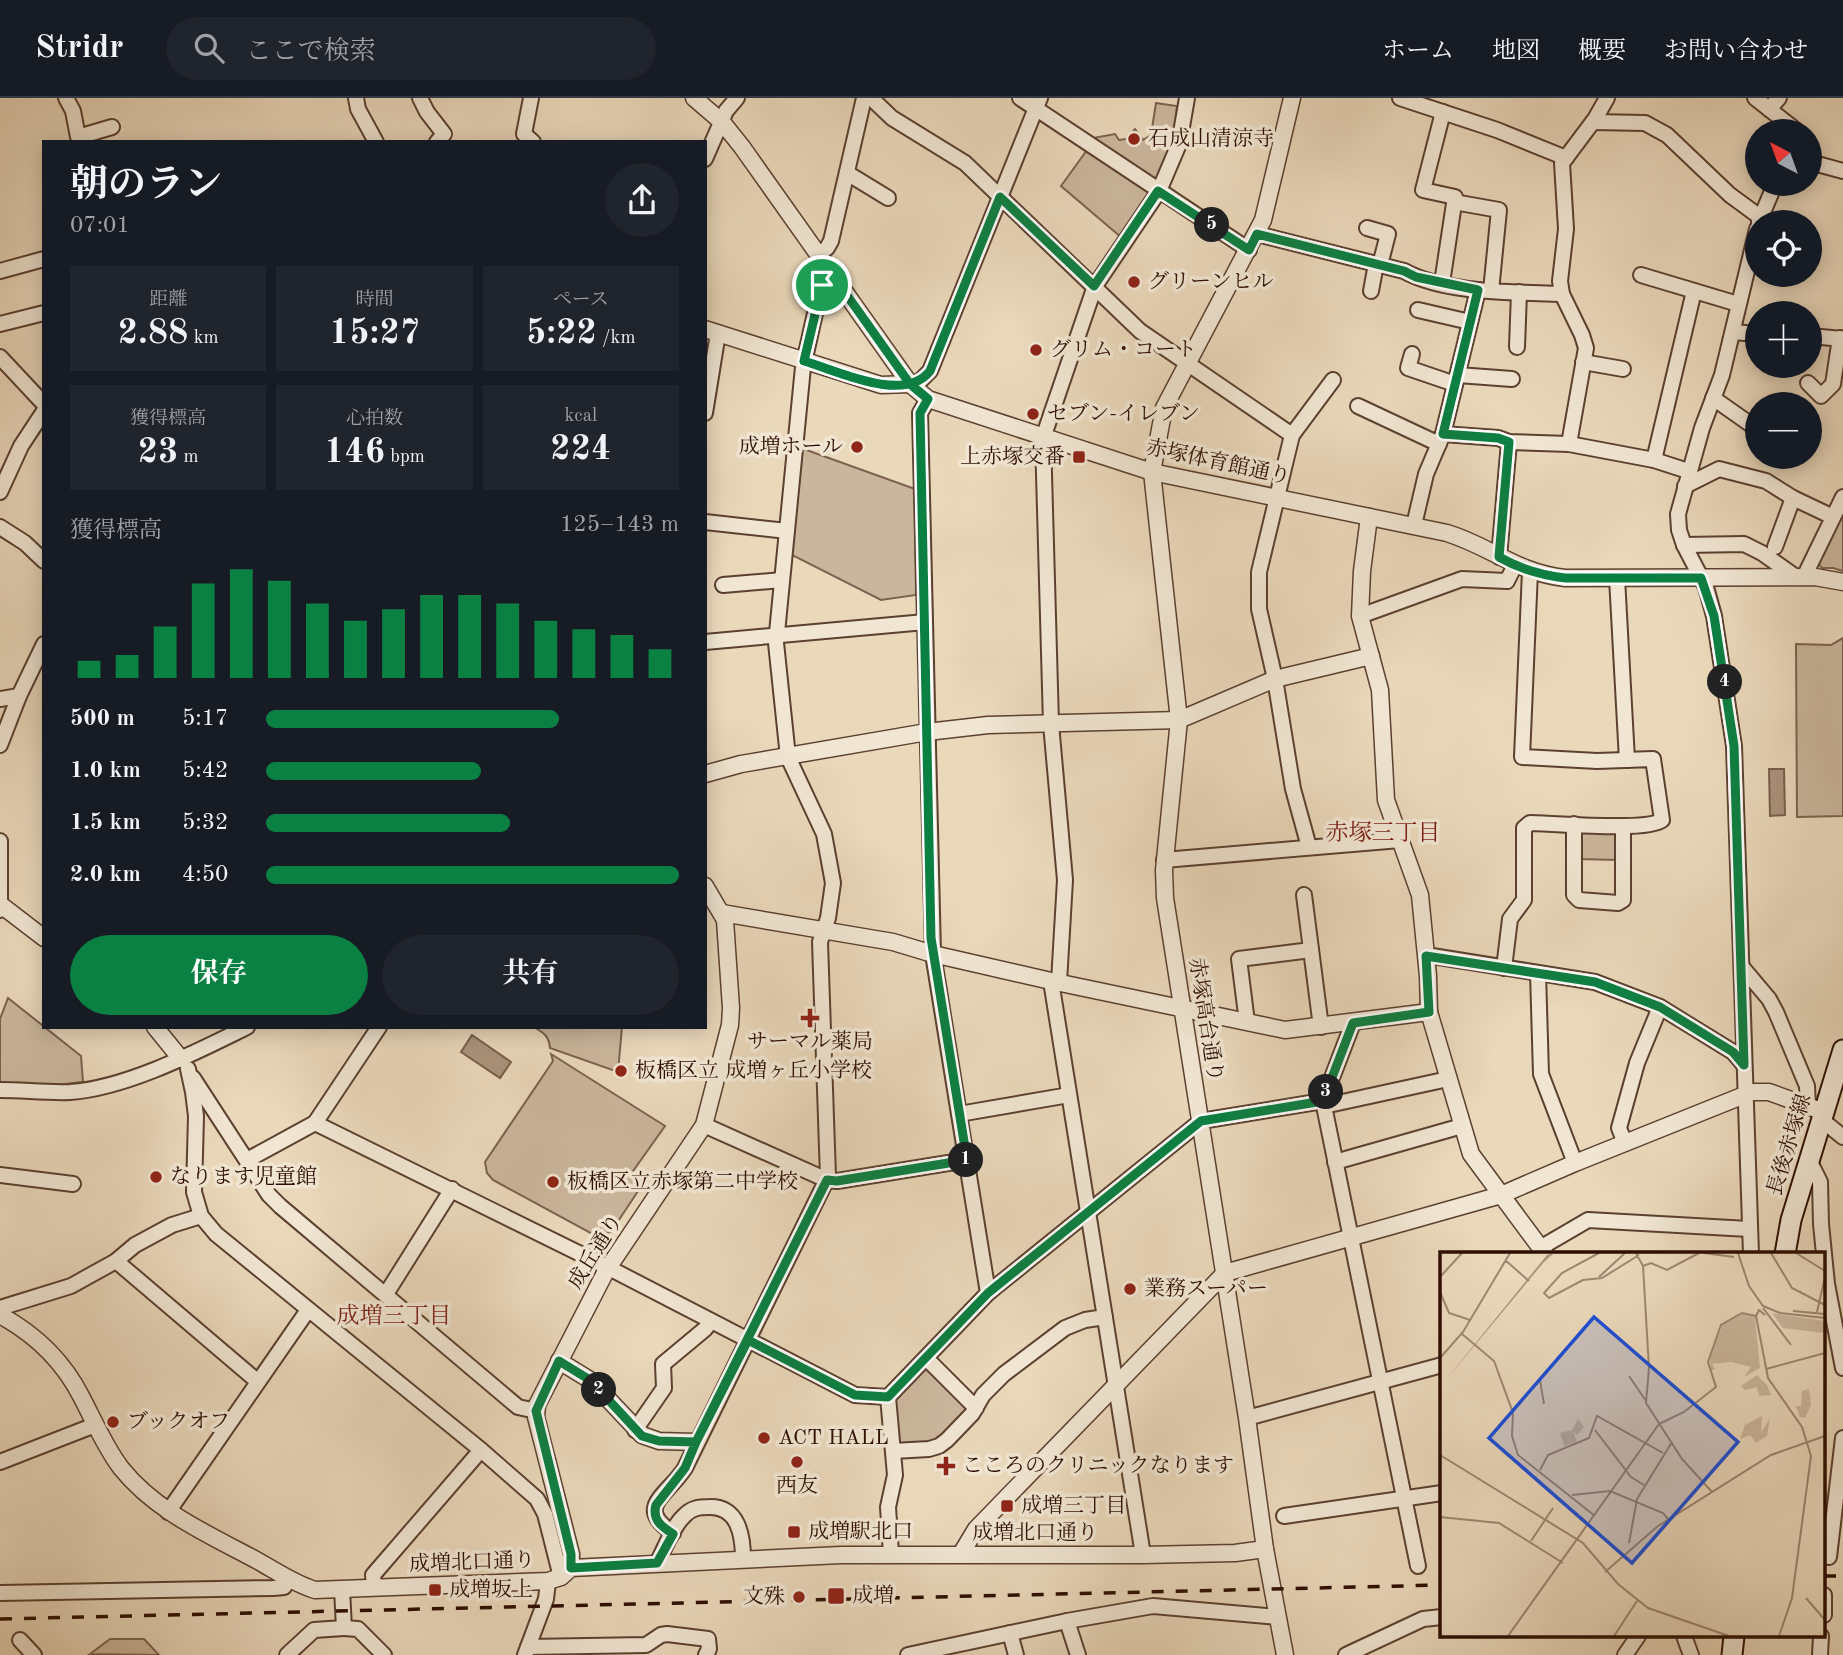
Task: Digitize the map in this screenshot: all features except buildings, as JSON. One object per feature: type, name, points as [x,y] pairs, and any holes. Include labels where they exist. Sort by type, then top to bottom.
[{"type":"main road","name":"長後赤塚線","points":[[1785,1252],[1818,1113],[1843,1050]]},
{"type":"street","points":[[66,98],[73,111],[78,137],[112,127]]},
{"type":"street","points":[[356,98],[358,108],[375,140]]},
{"type":"street","points":[[421,98],[427,112],[444,134],[439,140]]},
{"type":"street","points":[[527,140],[524,135],[531,98]]},
{"type":"street","name":"赤塚体育館通り","points":[[694,98],[722,122],[910,384],[928,399],[1152,472],[1458,536],[1522,568],[1565,578],[1800,577],[1843,582]]},
{"type":"street","points":[[707,155],[737,98]]},
{"type":"street","points":[[818,255],[831,241],[864,98]]},
{"type":"street","points":[[871,98],[892,118],[965,163],[1140,331],[1292,435]]},
{"type":"street","points":[[1020,98],[1038,103],[1158,191],[1249,250]]},
{"type":"street","points":[[1143,1555],[1069,1095],[1055,982],[1065,880],[1051,724],[1043,438],[1094,286],[1158,191],[1179,144],[1186,98]]},
{"type":"street","name":"赤塚高台通り","points":[[1285,1655],[1265,1549],[1225,1273],[1166,907],[1164,860],[1179,720],[1152,472],[1163,412],[1263,220],[1292,98]]},
{"type":"street","points":[[1400,98],[1497,130],[1566,158]]},
{"type":"street","points":[[1569,444],[1586,348],[1562,294],[1560,281],[1566,229],[1562,163],[1593,122],[1607,98]]},
{"type":"street","points":[[1755,98],[1774,104],[1787,119]]},
{"type":"street","points":[[707,390],[712,331],[881,385],[920,381],[930,371],[1038,103]]},
{"type":"street","points":[[1442,283],[1455,197],[1423,190],[1443,112]]},
{"type":"street","points":[[1593,122],[1645,123],[1667,135],[1746,210]]},
{"type":"street","points":[[1822,165],[1843,171]]},
{"type":"street","points":[[846,173],[888,198]]},
{"type":"street","points":[[1413,525],[1426,474],[1441,439],[1470,322],[1484,290],[1499,210],[1454,202]]},
{"type":"street","points":[[1367,228],[1388,234],[1371,291]]},
{"type":"street","points":[[1257,234],[1442,283],[1484,290],[1562,294]]},
{"type":"street","points":[[0,271],[42,260]]},
{"type":"street","points":[[1641,275],[1738,304]]},
{"type":"street","points":[[673,1534],[657,1521],[657,1502],[685,1468],[827,1180],[820,942],[833,883],[824,834],[788,757],[776,635],[804,361],[822,285],[834,277]]},
{"type":"street","points":[[1745,277],[1722,374],[1689,471],[1678,514],[1684,545],[1701,578],[1714,616],[1734,746],[1751,1252]]},
{"type":"street","points":[[1654,460],[1694,290]]},
{"type":"street","points":[[1517,347],[1519,292]]},
{"type":"street","points":[[1418,310],[1470,322]]},
{"type":"street","points":[[0,324],[42,314]]},
{"type":"street","points":[[1733,332],[1745,333]]},
{"type":"street","points":[[1808,383],[1821,396],[1833,384],[1842,338],[1822,337]]},
{"type":"street","points":[[1412,354],[1408,368],[1456,379],[1512,379]]},
{"type":"street","points":[[0,357],[42,402]]},
{"type":"street","points":[[1583,362],[1623,369]]},
{"type":"street","points":[[1308,847],[1293,789],[1257,591],[1259,572],[1292,435],[1333,380]]},
{"type":"street","points":[[1713,398],[1745,421]]},
{"type":"street","points":[[928,399],[920,413],[933,954],[988,1293]]},
{"type":"street","points":[[1358,406],[1441,439],[1498,438],[1509,442],[1569,444],[1654,460],[1689,471]]},
{"type":"street","points":[[0,492],[21,446],[42,414]]},
{"type":"street","points":[[1499,557],[1509,442]]},
{"type":"street","points":[[1685,486],[1719,469],[1766,481],[1793,498],[1833,517]]},
{"type":"street","points":[[1684,545],[1744,544],[1768,551],[1800,577],[1843,497]]},
{"type":"street","points":[[1768,551],[1793,498]]},
{"type":"street","points":[[1368,517],[1360,616],[1380,690],[1386,800],[1420,895],[1429,1012],[1471,1154],[1543,1251],[1588,1220],[1749,1228]]},
{"type":"street","points":[[707,522],[787,531]]},
{"type":"street","points":[[0,527],[42,559]]},
{"type":"street","points":[[1360,616],[1462,579],[1507,581],[1522,568]]},
{"type":"street","points":[[1504,968],[1510,919],[1524,900],[1524,828],[1530,823],[1623,826],[1658,824],[1662,820],[1653,759],[1597,761],[1522,757],[1522,568]]},
{"type":"street","points":[[1617,578],[1627,760]]},
{"type":"street","points":[[723,585],[782,580]]},
{"type":"street","points":[[707,642],[925,622]]},
{"type":"street","points":[[0,745],[42,648]]},
{"type":"street","points":[[707,773],[726,767],[927,732],[988,725],[1179,720],[1275,679],[1371,656]]},
{"type":"street","points":[[0,699],[19,696]]},
{"type":"street","points":[[1574,824],[1574,895],[1579,900],[1618,903],[1623,900],[1623,826]]},
{"type":"street","points":[[1164,860],[1400,840]]},
{"type":"street","points":[[0,841],[0,907],[42,937]]},
{"type":"street","name":"成丘通り","points":[[536,1411],[559,1361],[609,1268],[704,1125],[731,1017],[725,920],[707,889]]},
{"type":"street","points":[[1304,895],[1321,1027]]},
{"type":"street","points":[[707,910],[893,942],[1055,982],[1288,1031],[1429,1012]]},
{"type":"street","points":[[1247,1022],[1239,959],[1311,950]]},
{"type":"street","points":[[1426,956],[1595,982],[1660,1007],[1733,1052],[1744,1065]]},
{"type":"street","points":[[1742,967],[1769,999],[1776,1012],[1818,1113]]},
{"type":"street","points":[[1538,974],[1541,1074],[1575,1163]]},
{"type":"street","points":[[1625,1143],[1619,1128],[1637,1063],[1660,1007]]},
{"type":"street","points":[[1353,1023],[1323,1104],[1418,1566]]},
{"type":"street","points":[[157,1029],[184,1064],[269,1195],[279,1206],[518,1407],[536,1411],[571,1554],[546,1599],[526,1651],[643,1645],[667,1634],[706,1638],[709,1640],[706,1655]]},
{"type":"street","points":[[0,1090],[72,1092],[114,1083],[184,1064],[244,1029]]},
{"type":"street","points":[[247,1160],[316,1124],[378,1029]]},
{"type":"street","points":[[184,1064],[196,1116],[194,1192],[201,1216],[216,1234],[537,1499],[545,1514],[560,1575]]},
{"type":"street","points":[[316,1124],[452,1189],[855,1395],[888,1397],[988,1293],[1201,1121],[1323,1104],[1448,1079]]},
{"type":"street","points":[[961,1554],[976,1529],[1225,1273],[1501,1195],[1745,1095],[1764,1090],[1818,1113],[1843,1137]]},
{"type":"street","points":[[959,1114],[1069,1095]]},
{"type":"street","points":[[704,1125],[827,1180],[837,1181],[967,1160]]},
{"type":"street","points":[[1335,1162],[1462,1126]]},
{"type":"street","points":[[1809,1160],[1820,1182],[1824,1252]]},
{"type":"street","points":[[0,1175],[73,1184]]},
{"type":"street","points":[[386,1294],[452,1189]]},
{"type":"street","points":[[0,1308],[71,1286],[172,1225],[201,1216]]},
{"type":"street","points":[[116,1261],[257,1381]]},
{"type":"street","points":[[1826,1274],[1843,1368]]},
{"type":"street","points":[[168,1511],[309,1310]]},
{"type":"street","name":"成増北口通り","points":[[0,1315],[40,1343],[61,1365],[81,1395],[120,1466],[140,1489],[168,1511],[289,1579],[315,1590],[560,1575],[657,1563],[743,1559],[891,1554],[1143,1555],[1235,1553],[1265,1549]]},
{"type":"street","points":[[893,1451],[939,1446],[1004,1374],[1057,1333],[1074,1324],[1105,1317]]},
{"type":"street","points":[[635,1430],[664,1388],[663,1364],[711,1321]]},
{"type":"street","points":[[926,1358],[976,1408]]},
{"type":"street","points":[[559,1361],[590,1380],[642,1436],[659,1441],[696,1442]]},
{"type":"street","points":[[1247,1418],[1440,1365]]},
{"type":"street","points":[[888,1397],[895,1479],[888,1513],[891,1554]]},
{"type":"street","points":[[0,1462],[95,1424]]},
{"type":"street","points":[[1829,1558],[1843,1438]]},
{"type":"street","points":[[374,1587],[373,1576],[481,1451]]},
{"type":"street","points":[[1284,1516],[1440,1493]]},
{"type":"street","points":[[657,1563],[681,1519],[698,1508],[723,1508],[736,1521],[743,1559]]},
{"type":"street","points":[[0,1594],[273,1588],[284,1587],[289,1579]]},
{"type":"street","points":[[342,1589],[344,1628]]},
{"type":"street","points":[[908,1655],[1067,1621],[1153,1606],[1278,1617]]},
{"type":"street","points":[[1346,1655],[1423,1619],[1440,1617]]},
{"type":"street","points":[[1067,1621],[1078,1655]]},
{"type":"street","points":[[287,1655],[314,1630],[344,1628],[358,1629],[384,1655]]},
{"type":"street","points":[[1010,1633],[1016,1655]]},
{"type":"street","points":[[1625,1655],[1637,1638]]},
{"type":"street","points":[[1686,1638],[1691,1655]]},
{"type":"street","points":[[20,1640],[34,1655]]},
{"type":"shaded area","points":[[1156,103],[1177,106],[1174,142],[1158,178],[1153,180],[1093,138],[1115,134],[1119,140],[1126,139],[1135,129],[1143,140],[1151,135]]},
{"type":"shaded area","points":[[1087,150],[1148,189],[1150,194],[1122,238],[1061,186]]},
{"type":"shaded area","points":[[801,448],[915,489],[916,595],[881,600],[790,554]]},
{"type":"shaded area","points":[[1843,510],[1843,571],[1822,568],[1818,563]]},
{"type":"shaded area","points":[[1843,638],[1843,816],[1797,817],[1796,644],[1831,645]]},
{"type":"shaded area","points":[[1769,769],[1784,769],[1785,815],[1770,816]]},
{"type":"shaded area","points":[[1582,831],[1614,833],[1619,838],[1618,860],[1579,859],[1579,835]]},
{"type":"shaded area","points":[[8,998],[42,1025],[42,1029],[47,1029],[81,1056],[83,1082],[47,1086],[0,1083],[0,1019]]},
{"type":"shaded area","points":[[537,1029],[622,1029],[618,1072],[550,1048],[545,1035]]},
{"type":"shaded area","points":[[472,1035],[511,1062],[500,1078],[461,1052]]},
{"type":"shaded area","points":[[551,1054],[665,1126],[631,1174],[644,1182],[611,1232],[596,1236],[493,1180],[487,1173],[485,1162],[553,1061]]},
{"type":"shaded area","points":[[928,1368],[966,1406],[967,1412],[950,1429],[932,1441],[901,1445],[896,1440],[893,1400],[923,1369]]},
{"type":"shaded area","points":[[110,1639],[144,1639],[159,1655],[90,1654]]},
{"type":"railway","points":[[1826,1576],[1843,1576]]},
{"type":"railway","points":[[0,1619],[1440,1585]]},
{"type":"place","name":"石成山清涼寺","points":[[1134,139]]},
{"type":"place","name":"グリーンヒル","points":[[1134,282]]},
{"type":"place","name":"グリム・コート","points":[[1036,350]]},
{"type":"place","name":"セブン-イレブン","points":[[1033,414]]},
{"type":"place","name":"成増ホール","points":[[857,447]]},
{"type":"place","name":"上赤塚交番","points":[[1079,457]]},
{"type":"place","name":"サーマル薬局","points":[[810,1018]]},
{"type":"place","name":"板橋区立 成増ヶ丘小学校","points":[[621,1071]]},
{"type":"place","name":"なります児童館","points":[[156,1177]]},
{"type":"place","name":"板橋区立赤塚第二中学校","points":[[553,1182]]},
{"type":"place","name":"業務スーパー","points":[[1130,1289]]},
{"type":"place","name":"ブックオフ","points":[[113,1422]]},
{"type":"place","name":"ACT HALL","points":[[764,1438]]},
{"type":"place","name":"西友","points":[[797,1462]]},
{"type":"place","name":"こころのクリニックなります","points":[[946,1466]]},
{"type":"place","name":"成増三丁目","points":[[1007,1506]]},
{"type":"place","name":"成増駅北口","points":[[794,1532]]},
{"type":"place","name":"成増坂上","points":[[435,1590]]},
{"type":"place","name":"成増","points":[[836,1596]]},
{"type":"place","name":"文殊","points":[[799,1597]]},
{"type":"district","name":"赤塚三丁目","points":[[1383,833]]},
{"type":"district","name":"成増三丁目","points":[[394,1316]]},
{"type":"route","points":[[822,285],[804,361],[881,385],[896,386],[910,384],[920,381],[930,371],[1000,197],[1094,286],[1158,191],[1249,250],[1257,234],[1404,271],[1416,277],[1478,290],[1443,434],[1498,438],[1509,442],[1499,557],[1530,571],[1565,578],[1701,578],[1706,587],[1721,654],[1734,746],[1744,1065],[1733,1052],[1660,1007],[1595,982],[1426,956],[1429,1012],[1353,1023],[1323,1101],[1201,1121],[988,1293],[888,1397],[855,1395],[748,1340],[696,1442],[659,1441],[638,1433],[590,1380],[559,1361],[537,1405],[536,1417],[571,1554],[571,1568],[657,1563],[673,1534],[655,1518],[657,1502],[685,1468],[696,1442],[827,1180],[837,1181],[967,1160],[931,938],[920,413],[928,399],[910,384],[834,277],[822,285]]}]
